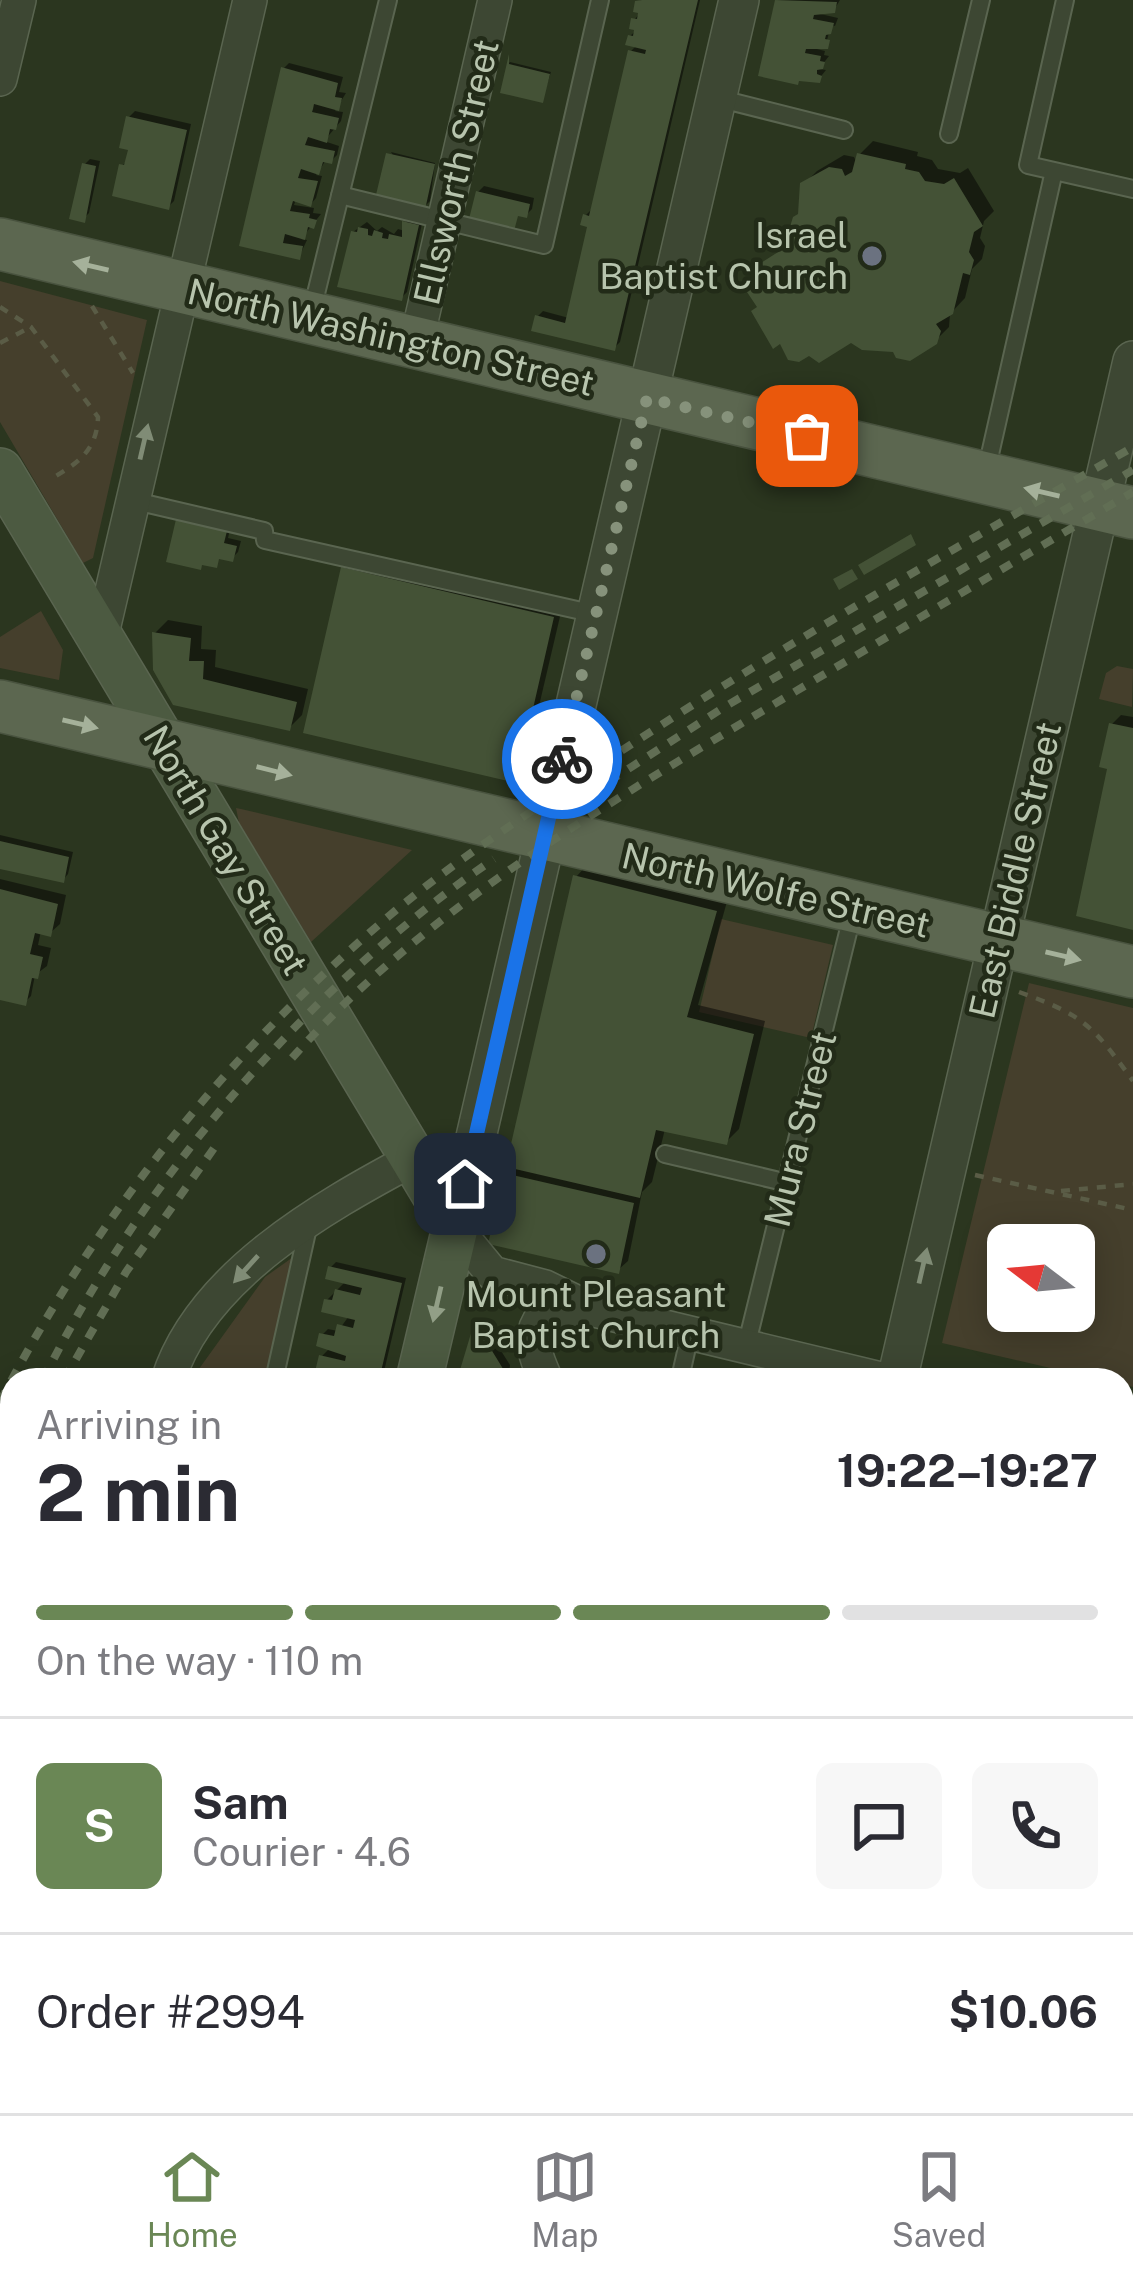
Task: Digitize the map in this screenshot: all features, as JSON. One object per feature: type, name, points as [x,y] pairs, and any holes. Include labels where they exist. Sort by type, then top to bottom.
[{"type":"main road","name":"North Washington Street","points":[[0,244],[1116,509]]},
{"type":"main road","name":"North Gay Street","points":[[19,478],[160,743],[454,1228]]},
{"type":"main road","name":"North Wolfe Street","points":[[0,706],[854,909],[994,961],[1133,972]]},
{"type":"main road","points":[[422,1368],[454,1228]]},
{"type":"street","points":[[0,79],[19,0]]},
{"type":"street","points":[[101,638],[250,0]]},
{"type":"street","name":"Ellsworth Street","points":[[416,343],[495,0]]},
{"type":"street","points":[[739,0],[454,1228],[492,1273],[545,1287],[590,1309],[833,1368]]},
{"type":"street","name":"East Biddle Street","points":[[900,1368],[994,961],[1116,509],[1133,361]]},
{"type":"street","points":[[174,1368],[209,1310],[261,1252],[310,1218],[413,1160]]},
{"type":"street","points":[[541,1368],[535,1326],[544,1316],[590,1309]]},
{"type":"lane","points":[[310,318],[388,0]]},
{"type":"lane","points":[[340,195],[544,245],[600,0]]},
{"type":"lane","points":[[950,134],[981,0]]},
{"type":"lane","points":[[1065,0],[1028,164],[1133,189]]},
{"type":"lane","points":[[716,98],[844,130]]},
{"type":"lane","points":[[984,478],[1054,171]]},
{"type":"lane","points":[[130,500],[264,531],[265,540],[596,614]]},
{"type":"lane","name":"Mura Street","points":[[746,1348],[854,909]]},
{"type":"lane","points":[[665,1154],[788,1184]]},
{"type":"lane","points":[[277,1368],[310,1218]]},
{"type":"lane","points":[[682,1368],[691,1334]]},
{"type":"path","points":[[87,298],[139,383]]},
{"type":"path","points":[[0,308],[32,327],[98,417],[98,433],[89,452],[74,466],[19,478]]},
{"type":"path","points":[[0,343],[32,327]]},
{"type":"path","points":[[994,961],[1070,1010],[1103,1040],[1133,1082]]},
{"type":"path","points":[[946,1168],[1133,1210]]},
{"type":"path","points":[[1056,1192],[1133,1184]]},
{"type":"shaded area","points":[[0,281],[147,320],[93,558],[83,563],[0,422]]},
{"type":"shaded area","points":[[41,611],[63,650],[59,680],[0,668],[0,637]]},
{"type":"shaded area","points":[[1117,666],[1133,669],[1132,707],[1099,699],[1106,673]]},
{"type":"shaded area","points":[[236,808],[412,850],[311,942],[239,823]]},
{"type":"shaded area","points":[[721,919],[833,945],[811,1038],[699,1012]]},
{"type":"shaded area","points":[[1029,983],[1133,1008],[1133,1368],[1050,1368],[942,1343]]},
{"type":"shaded area","points":[[296,1255],[272,1368],[200,1368],[265,1277]]},
{"type":"building","points":[[698,0],[615,351],[531,331],[535,315],[565,323],[587,227],[580,225],[583,214],[589,216],[628,50],[645,54],[646,50],[625,45],[628,35],[633,36],[631,18],[637,19],[635,1]]},
{"type":"building","points":[[775,0],[837,2],[835,13],[813,19],[834,23],[825,39],[830,40],[828,49],[806,49],[805,53],[821,56],[820,61],[825,62],[817,70],[820,83],[799,81],[798,85],[758,76]]},
{"type":"building","points":[[509,54],[509,64],[550,74],[543,103],[500,93]]},
{"type":"building","points":[[281,67],[338,83],[335,97],[342,98],[339,111],[314,104],[312,112],[339,118],[327,143],[308,137],[305,145],[335,151],[332,164],[323,162],[319,175],[301,169],[298,178],[318,181],[311,207],[293,201],[290,211],[317,220],[314,229],[308,227],[305,240],[285,234],[283,243],[303,246],[300,260],[239,246]]},
{"type":"building","points":[[126,116],[187,130],[169,210],[112,196],[119,164],[124,165],[128,150],[119,148]]},
{"type":"building","points":[[386,153],[435,164],[425,210],[375,199]]},
{"type":"building","name":"Israel Baptist Church","points":[[857,153],[906,164],[905,169],[919,172],[925,181],[944,184],[954,178],[983,226],[974,232],[970,275],[963,273],[953,314],[936,324],[941,331],[937,344],[910,361],[896,358],[893,352],[862,350],[851,343],[819,363],[809,356],[799,362],[788,360],[780,344],[773,349],[751,311],[757,307],[747,292],[750,282],[760,276],[759,264],[791,244],[789,230],[798,214],[800,183],[829,167],[842,169],[845,176],[852,172]]},
{"type":"building","points":[[82,163],[96,166],[85,223],[69,219]]},
{"type":"building","points":[[476,191],[530,204],[527,218],[518,216],[514,231],[469,219]]},
{"type":"building","points":[[402,221],[419,225],[402,301],[337,287],[351,231],[357,232],[358,227],[368,229],[372,236],[374,230],[383,233],[382,238],[388,239],[389,234],[402,237]]},
{"type":"building","points":[[177,515],[228,527],[224,543],[237,546],[233,562],[219,559],[217,568],[202,565],[201,570],[166,562]]},
{"type":"building","points":[[911,534],[916,545],[864,575],[858,565]]},
{"type":"building","points":[[341,567],[554,617],[516,783],[303,733]]},
{"type":"building","points":[[852,569],[858,579],[839,590],[833,579]]},
{"type":"building","points":[[152,632],[191,638],[189,661],[204,661],[203,679],[297,702],[290,731],[173,705],[153,670]]},
{"type":"building","points":[[1109,723],[1133,728],[1133,930],[1076,916],[1107,769],[1099,767]]},
{"type":"building","points":[[0,841],[69,857],[64,883],[0,869]]},
{"type":"building","points":[[573,875],[717,911],[687,1017],[754,1034],[727,1145],[656,1130],[640,1198],[505,1170]]},
{"type":"building","points":[[0,889],[58,904],[51,937],[35,933],[30,954],[43,957],[26,1006],[0,1000]]},
{"type":"building","points":[[504,1173],[634,1203],[619,1274],[488,1244]]},
{"type":"building","points":[[328,1266],[402,1283],[382,1368],[316,1368],[319,1355],[345,1361],[346,1356],[316,1346],[319,1333],[334,1336],[337,1324],[353,1328],[355,1320],[321,1312],[324,1299],[332,1300],[335,1289],[360,1295],[362,1288],[325,1279]]},
{"type":"building","points":[[478,1328],[503,1368],[461,1368],[472,1330]]},
{"type":"railway","points":[[19,1368],[79,1267],[170,1140],[274,1023],[389,916],[502,831],[710,694],[1133,447]]},
{"type":"railway","points":[[588,795],[726,706],[1133,470]]},
{"type":"railway","points":[[292,1058],[395,958],[570,829],[1133,492]]},
{"type":"railway","points":[[49,1368],[129,1232],[236,1091],[359,965],[494,859]]},
{"type":"railway","points":[[71,1368],[126,1272],[217,1144]]},
{"type":"way so far","points":[[562,759],[647,398],[807,436]]},
{"type":"place","name":"Israel Baptist Church","points":[[872,256]]},
{"type":"place","name":"Mount Pleasant Baptist Church","points":[[596,1254]]},
{"type":"route","points":[[465,1184],[562,759]]}]
